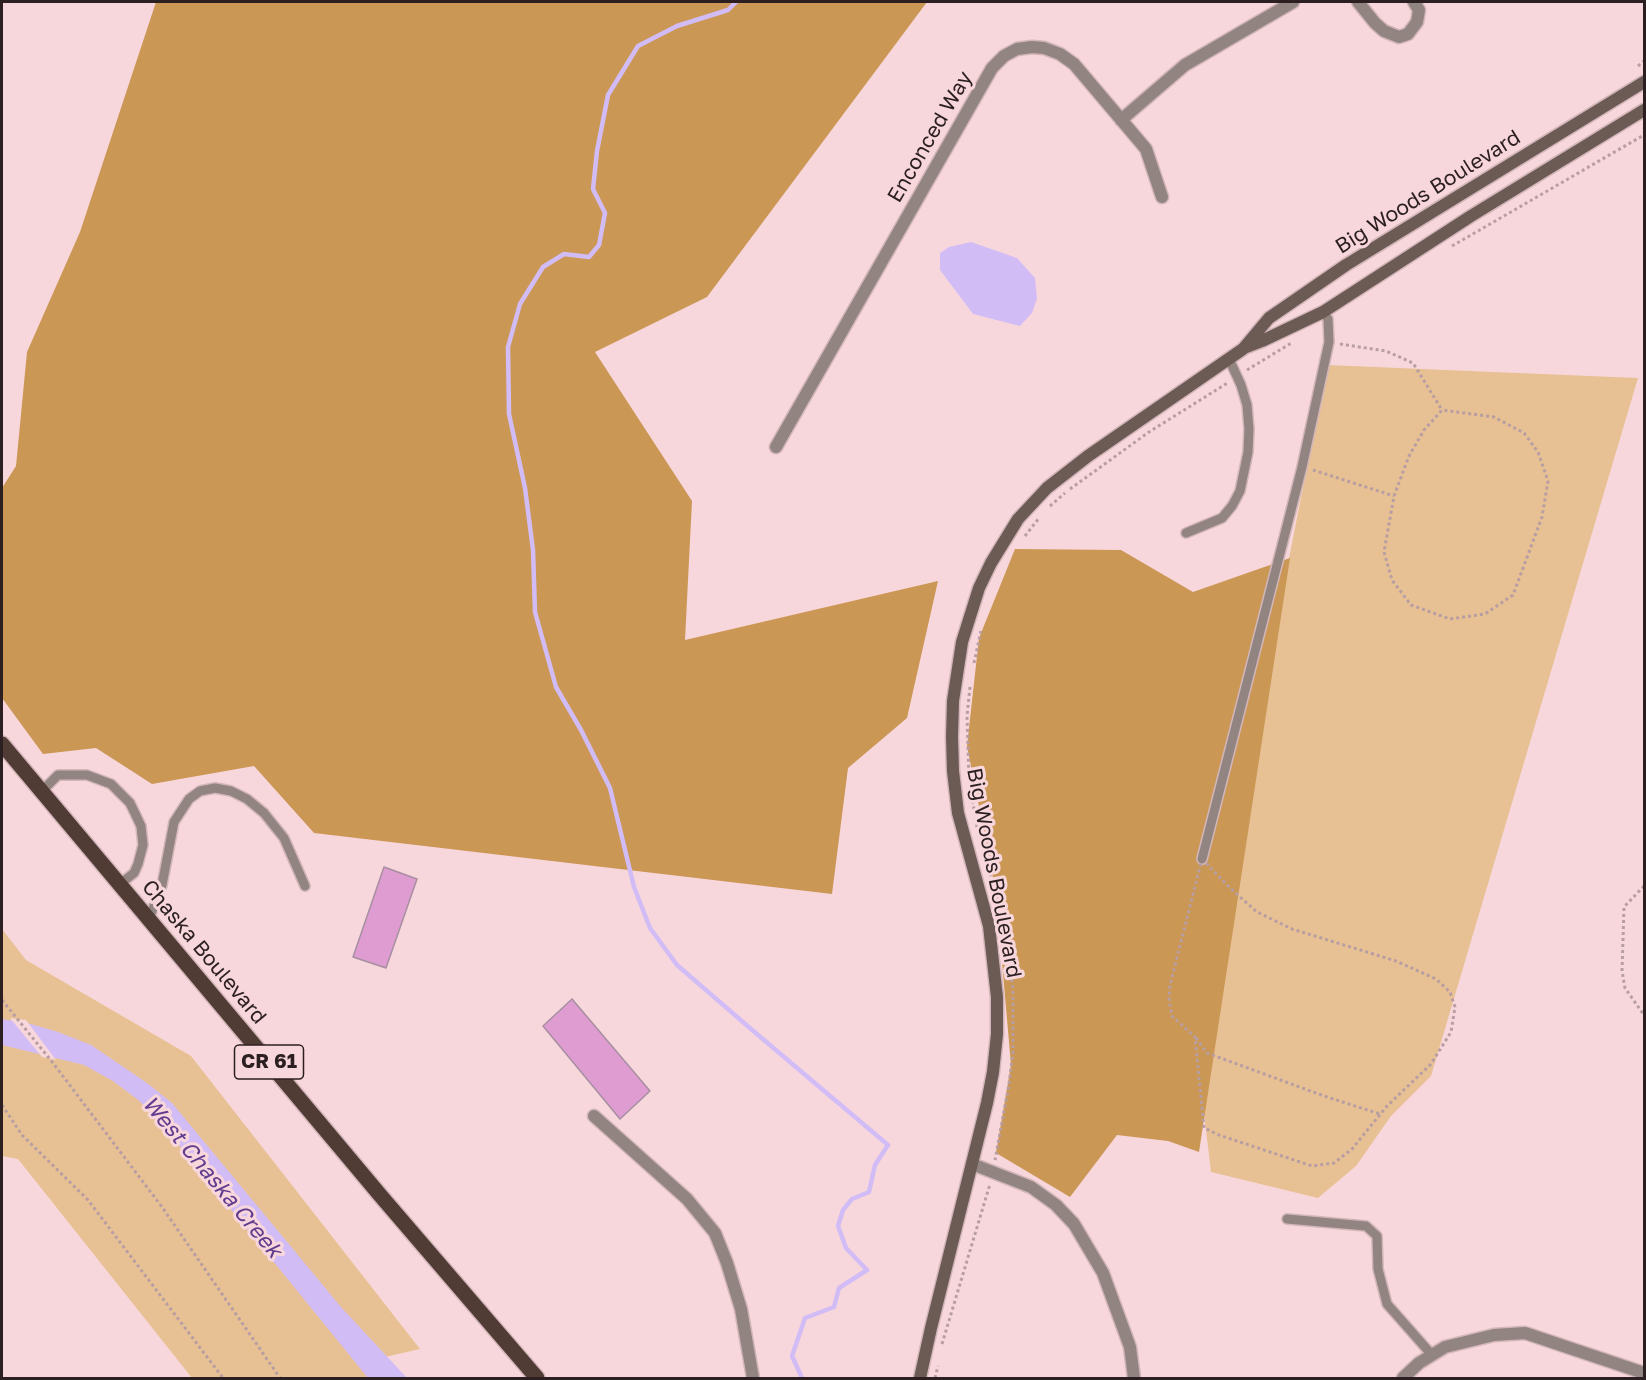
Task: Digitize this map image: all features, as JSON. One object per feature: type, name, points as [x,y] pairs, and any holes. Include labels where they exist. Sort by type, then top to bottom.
[{"type":"main road","name":"Chaska Boulevard","points":[[2,744],[380,1195],[537,1378]]},
{"type":"street","points":[[1121,120],[1185,64],[1293,2]]},
{"type":"street","points":[[1358,2],[1384,31],[1399,37],[1407,34],[1418,22],[1419,10],[1414,2]]},
{"type":"street","name":"Enconced Way","points":[[776,447],[992,68],[1004,56],[1032,47],[1044,48],[1060,54],[1074,64],[1146,149],[1162,197]]},
{"type":"street","name":"Big Woods Boulevard","points":[[1243,349],[1269,318],[1346,265],[1644,82]]},
{"type":"street","name":"Big Woods Boulevard","points":[[920,1378],[987,1103],[997,1034],[997,997],[989,926],[958,813],[952,737],[954,691],[962,642],[970,612],[987,571],[1004,539],[1018,519],[1047,488],[1088,456],[1243,349],[1323,312],[1471,216],[1644,110]]},
{"type":"street","points":[[594,1116],[687,1198],[715,1233],[741,1309],[753,1378]]},
{"type":"street","points":[[972,1164],[1030,1187],[1056,1205],[1074,1224],[1103,1273],[1130,1347],[1134,1378]]},
{"type":"street","points":[[1403,1378],[1445,1347],[1494,1335],[1526,1334],[1644,1373]]},
{"type":"lane","points":[[1202,860],[1302,467],[1329,342],[1328,319],[1323,312]]},
{"type":"lane","points":[[1186,533],[1222,518],[1233,506],[1240,491],[1248,452],[1247,405],[1229,359]]},
{"type":"lane","points":[[42,791],[58,775],[87,775],[111,784],[130,803],[141,826],[143,845],[134,873],[120,885]]},
{"type":"lane","points":[[149,919],[162,885],[174,822],[189,799],[200,791],[215,788],[231,791],[248,799],[264,813],[284,838],[306,886]]},
{"type":"lane","points":[[1287,1219],[1366,1226],[1377,1236],[1378,1269],[1388,1304],[1432,1355]]},
{"type":"path","points":[[1638,66],[1644,62]]},
{"type":"path","points":[[1329,342],[1386,351],[1413,363],[1442,410]]},
{"type":"path","points":[[1442,410],[1494,417],[1524,433],[1538,452],[1548,481],[1542,517],[1513,595],[1485,614],[1450,619],[1411,605],[1392,580],[1384,552],[1394,496],[1409,456],[1424,430],[1442,410]]},
{"type":"path","points":[[1049,507],[1066,492],[1149,432]]},
{"type":"path","points":[[1302,467],[1394,496]]},
{"type":"path","points":[[1021,541],[1044,513]]},
{"type":"path","points":[[974,664],[983,622]]},
{"type":"path","points":[[970,686],[967,716],[969,779],[979,835]]},
{"type":"path","points":[[940,1352],[987,1194],[1013,1052],[1013,991],[1010,961],[1004,924],[985,858]]},
{"type":"path","points":[[1202,860],[1170,985],[1169,999],[1172,1016],[1195,1037],[1207,1053],[1380,1114]]},
{"type":"path","points":[[1195,1037],[1204,1128],[1312,1166],[1334,1163],[1352,1149],[1387,1106],[1431,1064],[1451,1032],[1455,1007],[1450,992],[1436,979],[1396,962],[1292,929],[1257,912],[1202,860]]},
{"type":"path","points":[[1644,886],[1624,907],[1622,971],[1625,988],[1644,1015]]},
{"type":"path","points":[[2,1000],[162,1206],[280,1378]]},
{"type":"path","points":[[2,1105],[22,1135],[88,1200],[223,1378]]},
{"type":"path","points":[[935,1378],[939,1361]]},
{"type":"shaded area","points":[[156,2],[927,2],[707,297],[595,352],[692,501],[685,640],[938,581],[907,718],[848,768],[832,894],[314,833],[254,766],[152,784],[96,748],[43,754],[2,698],[2,488],[16,466],[27,352],[80,232]]},
{"type":"shaded area","points":[[1327,365],[1638,378],[1431,1076],[1391,1116],[1356,1166],[1318,1198],[1211,1172],[1195,1037]]},
{"type":"shaded area","points":[[1015,549],[1121,550],[1193,592],[1290,558],[1199,1152],[1168,1141],[1117,1135],[1070,1197],[996,1153],[1011,1065],[996,893],[967,746],[979,638]]},
{"type":"shaded area","points":[[2,929],[26,960],[191,1056],[420,1349],[368,1361],[376,1378],[192,1378],[18,1159],[2,1156]]},
{"type":"water","points":[[971,242],[1017,258],[1035,278],[1037,299],[1032,313],[1020,326],[973,314],[940,270],[940,253],[949,247]]},
{"type":"water","name":"West Chaska Creek","points":[[2,1019],[31,1024],[91,1045],[172,1103],[341,1307],[407,1378],[368,1378],[156,1117],[137,1099],[113,1081],[84,1065],[2,1045]]},
{"type":"pier","points":[[10,1018],[26,1020],[56,1060],[42,1057]]},
{"type":"building","points":[[384,867],[417,879],[386,968],[353,957]]},
{"type":"building","points":[[572,999],[650,1091],[620,1119],[543,1026]]},
{"type":"waterway","points":[[736,2],[728,10],[677,26],[638,46],[608,95],[597,151],[593,189],[605,213],[599,245],[589,257],[564,254],[543,267],[520,304],[508,347],[509,414],[525,488],[533,550],[535,612],[556,687],[610,788],[634,887],[650,928],[677,965],[888,1145],[875,1165],[869,1192],[852,1199],[843,1210],[838,1226],[846,1248],[867,1270],[839,1288],[834,1307],[805,1318],[792,1356],[802,1378]]}]
